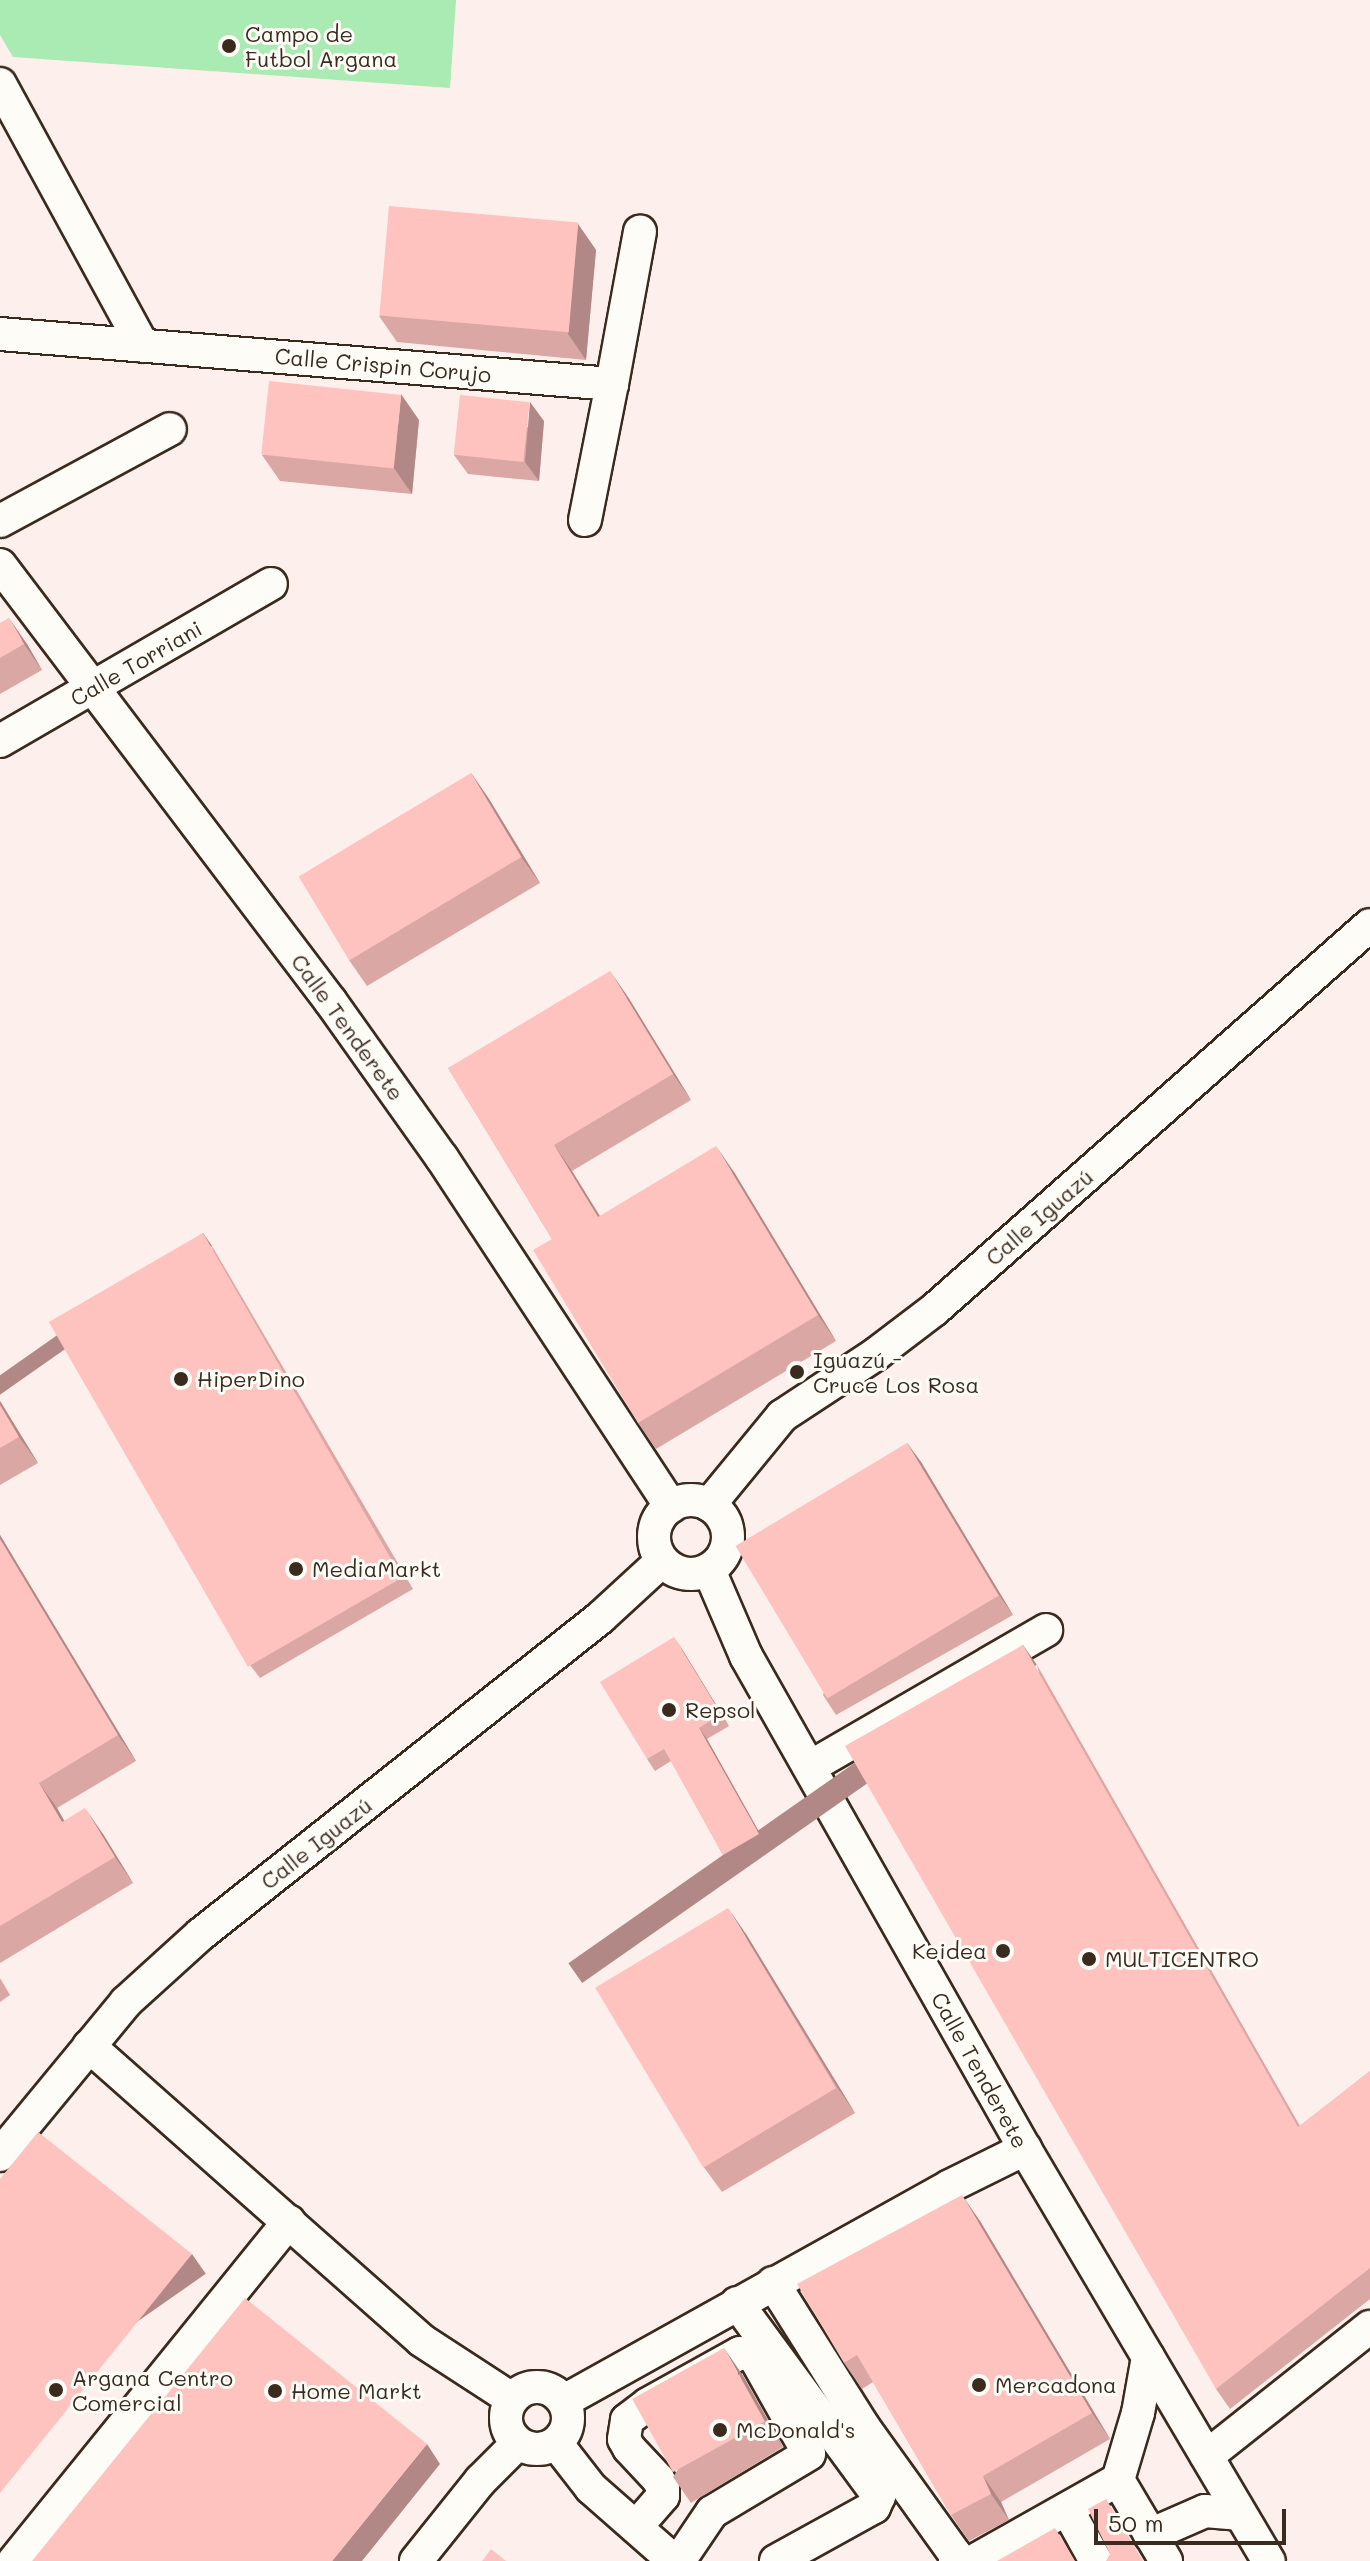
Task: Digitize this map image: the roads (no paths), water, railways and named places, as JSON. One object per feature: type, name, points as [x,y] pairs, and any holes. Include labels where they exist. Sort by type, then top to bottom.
[{"type":"street","points":[[0,84],[143,346]]},
{"type":"street","points":[[585,520],[640,232]]},
{"type":"street","name":"Calle Crispin Corujo","points":[[0,334],[612,384]]},
{"type":"street","points":[[0,521],[170,429]]},
{"type":"street","name":"Calle Tenderete","points":[[0,565],[331,1002],[442,1158],[671,1506]]},
{"type":"street","name":"Calle Torriani","points":[[0,741],[271,584]]},
{"type":"street","name":"Calle Iguazú","points":[[709,1505],[782,1416],[876,1354],[935,1309],[1370,925]]},
{"type":"street","points":[[683,1501],[709,1505],[721,1515],[727,1529],[727,1545],[721,1559],[709,1570],[684,1574],[662,1561],[655,1547],[654,1531],[660,1517],[671,1506],[683,1501]]},
{"type":"street","name":"Calle Iguazú","points":[[0,2155],[126,2002],[201,1934],[600,1618],[662,1561]]},
{"type":"street","name":"Calle Tenderete","points":[[709,1570],[746,1656],[1025,2149],[1207,2456],[1238,2514],[1269,2561]]},
{"type":"street","points":[[810,1767],[1046,1630]]},
{"type":"street","points":[[89,2046],[421,2340],[512,2399]]},
{"type":"street","points":[[564,2401],[773,2283],[1025,2149]]},
{"type":"street","points":[[14,2561],[289,2221]]},
{"type":"street","points":[[773,2283],[863,2426],[955,2554],[955,2561]]},
{"type":"street","points":[[737,2303],[879,2496],[879,2502],[776,2561]]},
{"type":"street","points":[[1207,2456],[1370,2327]]},
{"type":"street","points":[[636,2527],[663,2496],[663,2488],[624,2439],[627,2420],[648,2404],[740,2353],[747,2352],[760,2361],[809,2454]]},
{"type":"street","points":[[974,2561],[1018,2550],[1067,2509],[1118,2480],[1138,2413],[1148,2357]]},
{"type":"street","points":[[533,2387],[545,2387],[564,2401],[568,2424],[556,2443],[544,2448],[518,2443],[506,2422],[512,2399],[533,2387]]},
{"type":"street","points":[[556,2443],[591,2488],[677,2561],[712,2512],[836,2437]]},
{"type":"street","points":[[416,2561],[481,2480],[518,2443]]},
{"type":"street","points":[[1118,2480],[1158,2548],[1205,2511],[1238,2514],[1252,2561]]},
{"type":"street","points":[[1067,2509],[1096,2561]]},
{"type":"place","name":"Campo de Futbol Argana","points":[[229,46]]},
{"type":"place","name":"Iguazú - Cruce Los Rosa","points":[[797,1372]]},
{"type":"place","name":"HiperDino","points":[[181,1379]]},
{"type":"place","name":"MediaMarkt","points":[[296,1569]]},
{"type":"place","name":"Repsol","points":[[669,1710]]},
{"type":"place","name":"Keidea","points":[[1003,1951]]},
{"type":"place","name":"MULTICENTRO","points":[[1089,1959]]},
{"type":"place","name":"Mercadona","points":[[979,2385]]},
{"type":"place","name":"Argana Centro Comercial","points":[[56,2390]]},
{"type":"place","name":"Home Markt","points":[[275,2391]]},
{"type":"place","name":"McDonald's","points":[[720,2430]]}]
